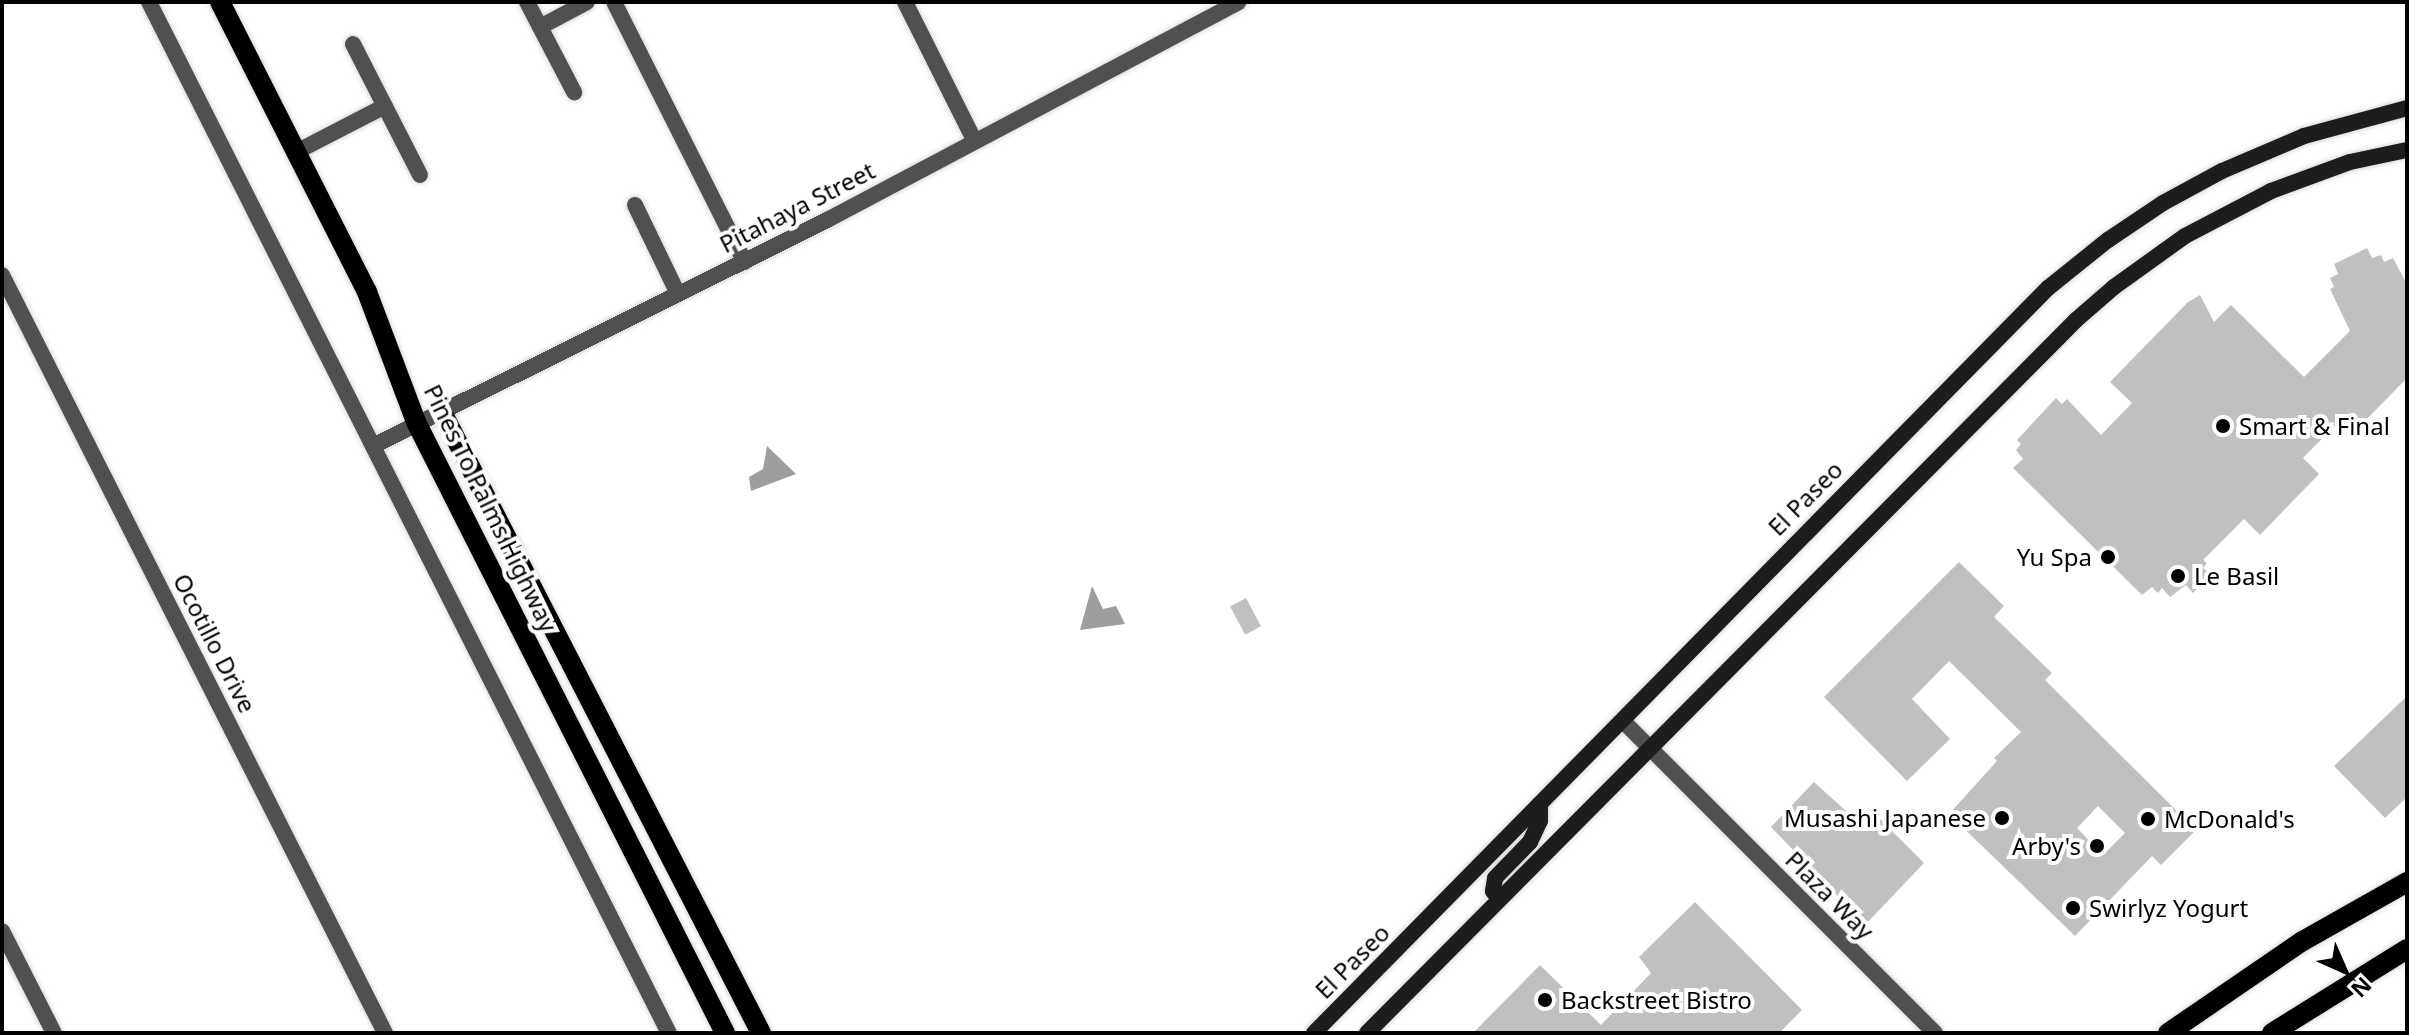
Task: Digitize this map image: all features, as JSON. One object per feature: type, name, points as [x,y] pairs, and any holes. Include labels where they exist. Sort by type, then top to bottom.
[{"type":"main road","name":"Pines To Palms Highway","points":[[220,2],[367,292],[416,422],[725,1033]]},
{"type":"main road","name":"Pines To Palms Highway","points":[[441,410],[761,1033]]},
{"type":"main road","points":[[2168,1033],[2301,942],[2407,882]]},
{"type":"main road","points":[[2272,1033],[2407,949]]},
{"type":"street","points":[[149,2],[669,1033]]},
{"type":"street","points":[[527,2],[574,92]]},
{"type":"street","points":[[540,27],[587,2]]},
{"type":"street","points":[[614,2],[745,262]]},
{"type":"street","points":[[905,2],[974,140]]},
{"type":"street","name":"Pitahaya Street","points":[[373,446],[416,422],[745,262],[1238,2]]},
{"type":"street","points":[[353,44],[420,175]]},
{"type":"street","points":[[296,152],[385,106]]},
{"type":"street","name":"El Paseo","points":[[1314,1033],[2023,311],[2108,240],[2163,203],[2222,171],[2304,136],[2407,108]]},
{"type":"street","points":[[1367,1033],[2076,320],[2152,257],[2271,191],[2350,162],[2407,150]]},
{"type":"street","points":[[635,205],[678,294]]},
{"type":"street","name":"Ocotillo Drive","points":[[2,275],[385,1033]]},
{"type":"street","name":"Plaza Way","points":[[1623,721],[1935,1033]]},
{"type":"street","points":[[1499,899],[1493,891],[1495,878],[1530,842],[1540,821],[1540,804]]},
{"type":"street","points":[[2,931],[54,1033]]},
{"type":"shaded area","points":[[767,446],[796,474],[751,491],[749,477],[763,469]]},
{"type":"shaded area","points":[[1092,586],[1103,609],[1116,606],[1125,624],[1080,630]]},
{"type":"building","points":[[2367,248],[2372,258],[2381,255],[2384,262],[2393,258],[2407,284],[2407,378],[2363,423],[2355,414],[2348,421],[2344,416],[2303,458],[2319,474],[2260,535],[2244,519],[2203,560],[2207,563],[2203,568],[2211,575],[2193,593],[2186,585],[2170,597],[2162,588],[2158,593],[2152,587],[2142,595],[2013,468],[2023,459],[2016,450],[2021,444],[2017,440],[2056,398],[2062,404],[2067,399],[2101,435],[2132,403],[2110,382],[2188,302],[2200,295],[2214,322],[2231,305],[2304,377],[2350,331],[2330,289],[2334,287],[2330,278],[2338,274],[2334,264]]},
{"type":"building","points":[[1959,562],[2004,606],[1994,617],[2052,673],[2045,680],[2196,830],[2161,865],[2152,856],[2075,936],[1949,814],[1997,761],[1994,758],[2021,732],[1949,661],[1912,699],[1950,739],[1907,781],[1824,697]],"holes":[[[2098,806],[2125,833],[2103,855],[2077,828]]]},
{"type":"building","points":[[1246,598],[1261,626],[1245,635],[1230,606]]},
{"type":"building","points":[[2407,696],[2407,797],[2385,818],[2334,766]]},
{"type":"building","points":[[1814,782],[1857,821],[1870,809],[1924,863],[1865,925],[1771,827]]},
{"type":"building","points":[[1695,902],[1802,1010],[1779,1033],[1473,1033],[1540,965],[1601,1025],[1651,973],[1639,957]]},
{"type":"place","name":"Smart & Final","points":[[2223,426]]},
{"type":"place","name":"Yu Spa","points":[[2108,557]]},
{"type":"place","name":"Le Basil","points":[[2178,576]]},
{"type":"place","name":"Musashi Japanese","points":[[2002,818]]},
{"type":"place","name":"McDonald's","points":[[2148,819]]},
{"type":"place","name":"Arby's","points":[[2097,846]]},
{"type":"place","name":"Swirlyz Yogurt","points":[[2073,908]]},
{"type":"place","name":"Backstreet Bistro","points":[[1545,1000]]}]
